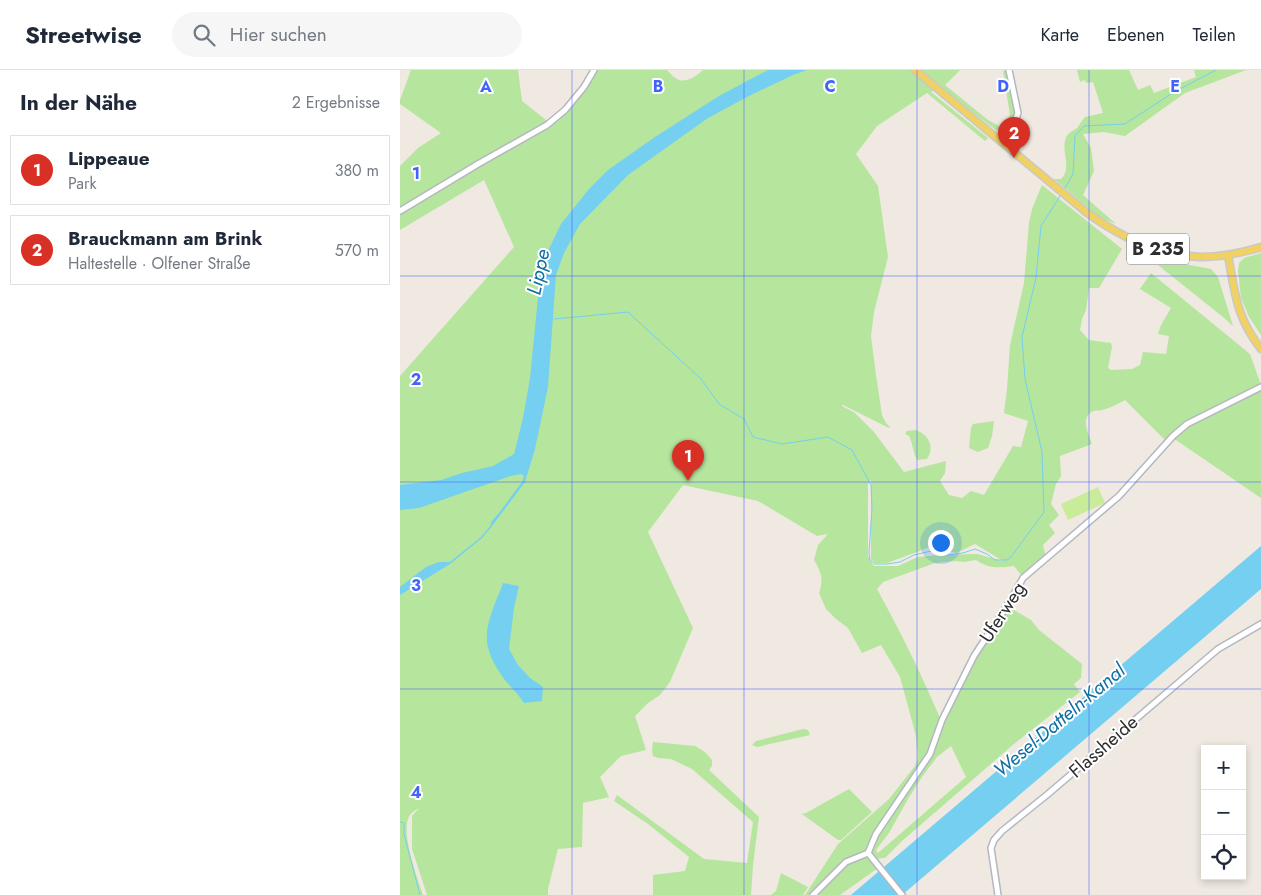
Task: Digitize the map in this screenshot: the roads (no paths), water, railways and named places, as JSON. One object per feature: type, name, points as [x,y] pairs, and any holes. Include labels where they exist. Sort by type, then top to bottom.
[{"type":"main road","name":"B 235","points":[[915,70],[1086,212],[1110,227],[1136,242],[1162,250],[1199,257],[1228,255]]},
{"type":"main road","points":[[1261,247],[1228,255],[1237,304],[1242,319],[1248,332],[1261,350]]},
{"type":"street","points":[[400,211],[548,125],[566,110],[584,87],[594,70]]},
{"type":"street","points":[[1001,140],[1013,125],[1018,113],[1009,70]]},
{"type":"street","name":"Uferweg","points":[[868,853],[876,834],[930,754],[942,720],[979,647],[1024,578],[1119,496],[1173,436],[1187,424],[1261,387]]},
{"type":"street","name":"Flassheide","points":[[998,895],[991,848],[994,840],[1002,831],[1218,649],[1261,624]]},
{"type":"street","points":[[814,895],[846,862],[868,853],[902,895]]},
{"type":"water","points":[[768,70],[807,70],[749,96],[708,118],[628,175],[580,224],[564,253],[556,275],[548,387],[535,449],[525,482],[482,538],[450,564],[400,595],[400,587],[426,567],[439,562],[450,562],[481,537],[522,482],[524,476],[521,474],[511,476],[419,508],[400,510],[400,485],[441,480],[493,466],[514,454],[530,378],[540,277],[547,253],[561,224],[589,189],[608,170],[719,96]]},
{"type":"water","name":"Wesel-Datteln-Kanal","points":[[1261,546],[1261,589],[902,895],[851,895]]},
{"type":"water","points":[[503,583],[519,586],[509,649],[518,665],[530,678],[543,687],[542,701],[524,703],[504,679],[493,662],[489,651],[487,643],[488,625]]},
{"type":"waterway","points":[[1065,188],[1073,174],[1075,136],[1084,126],[1125,124],[1174,92],[1216,70]]},
{"type":"waterway","points":[[554,319],[628,312],[701,379],[719,404],[744,419],[753,437],[782,444],[828,437],[852,450],[871,485],[872,508],[869,553],[870,560],[875,564],[900,562],[914,555],[931,551],[948,555],[975,549],[995,560],[1007,560],[1044,512],[1042,452],[1025,379],[1022,337],[1036,278],[1041,226],[1060,196]]},
{"type":"waterway","points":[[400,822],[404,823],[404,834],[420,895]]},
{"type":"place","name":"Brauckmann am Brink","points":[[1014,158]]},
{"type":"place","name":"Lippeaue","points":[[688,481]]},
{"type":"water label","name":"Lippe","points":[[538,272]]}]
